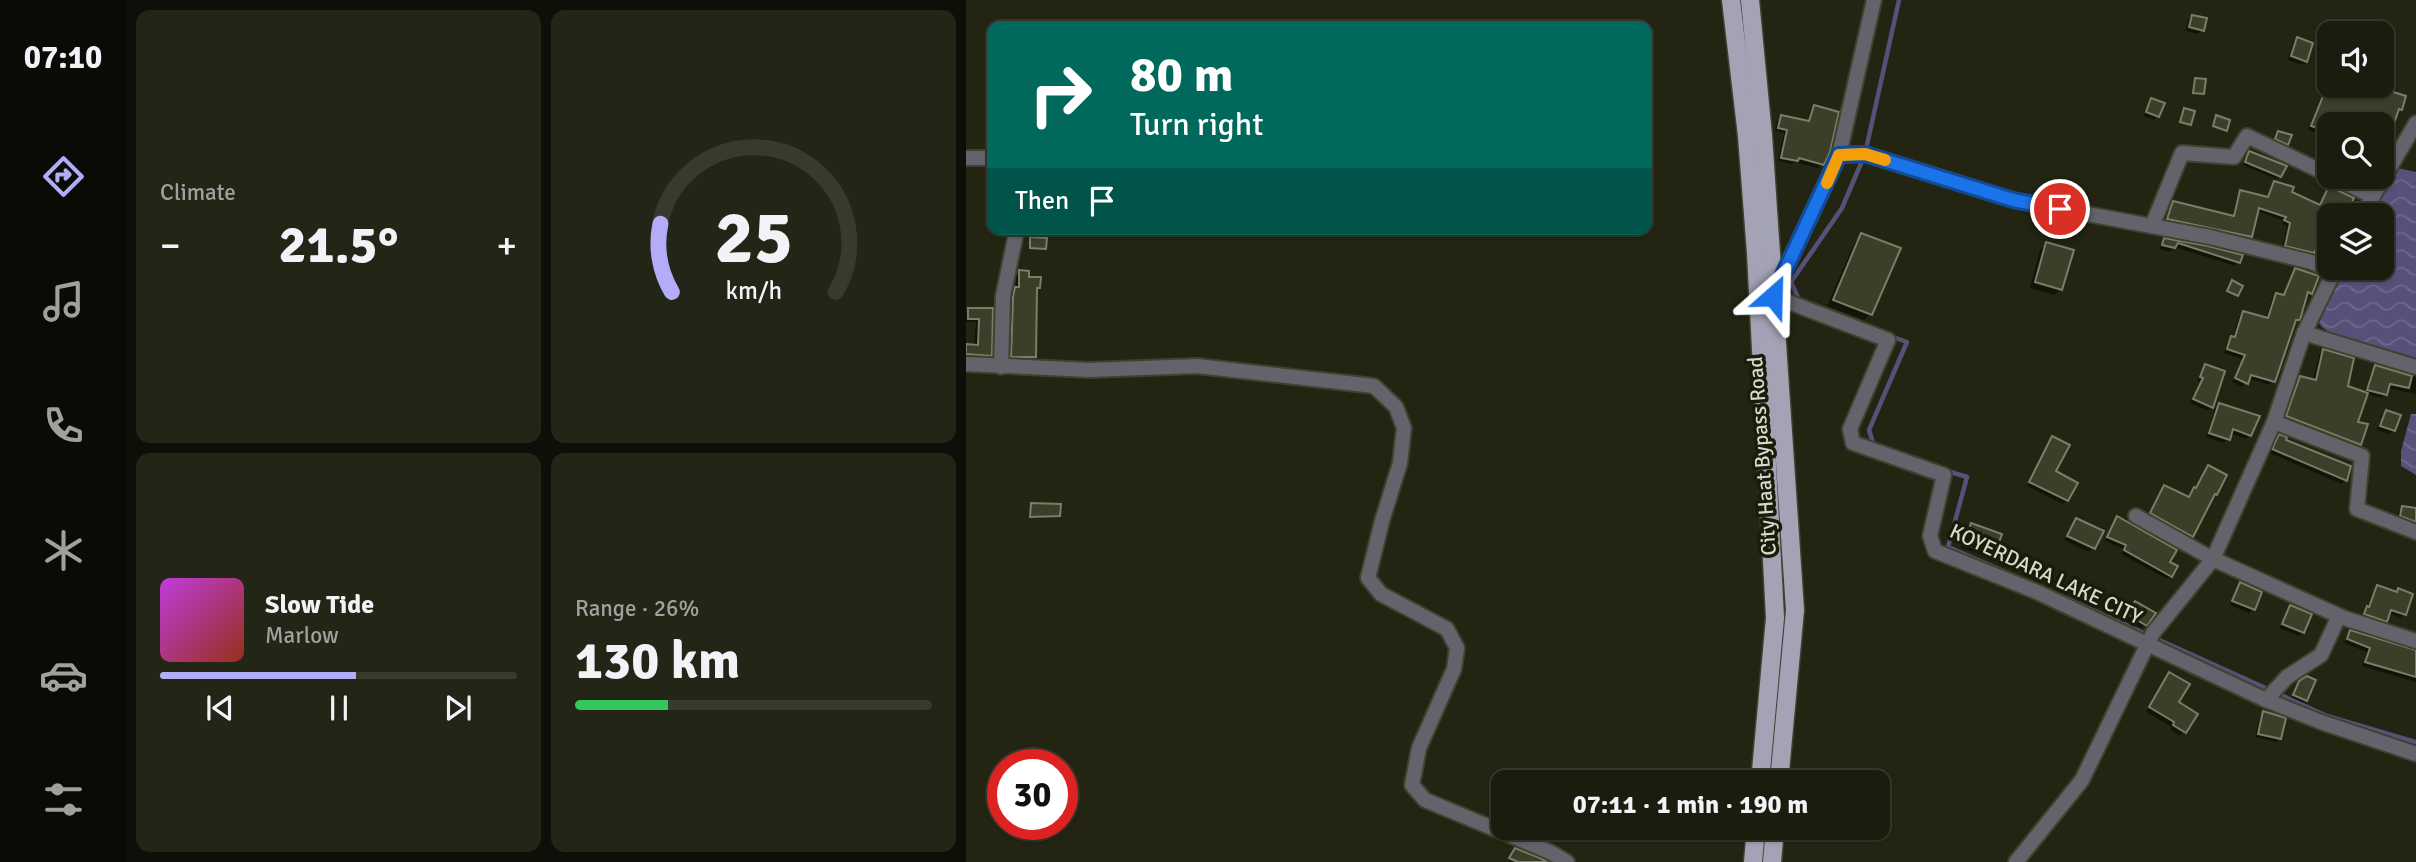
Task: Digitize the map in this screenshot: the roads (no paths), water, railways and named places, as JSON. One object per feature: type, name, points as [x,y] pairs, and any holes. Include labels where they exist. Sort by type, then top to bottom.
[{"type":"main road","name":"City Haat Bypass Road","points":[[1731,0],[1747,135],[1756,253],[1774,618],[1761,770]]},
{"type":"main road","name":"City Haat Bypass Road","points":[[1751,0],[1763,135],[1795,610],[1780,770]]},
{"type":"main road","points":[[1753,862],[1755,840]]},
{"type":"main road","points":[[1772,862],[1774,840]]},
{"type":"street","points":[[1773,296],[1839,155],[1874,0]]},
{"type":"street","points":[[2368,203],[2416,123]]},
{"type":"street","points":[[2152,226],[2182,153],[2234,157],[2247,136],[2317,169]]},
{"type":"street","points":[[1839,155],[1865,154],[2013,200],[2210,237],[2317,264]]},
{"type":"street","points":[[966,158],[987,158]]},
{"type":"street","points":[[2358,189],[2372,196]]},
{"type":"street","points":[[1001,367],[1003,296],[1016,235]]},
{"type":"street","points":[[2015,862],[2082,780],[2150,640],[2213,559],[2274,422],[2304,333],[2330,280]]},
{"type":"street","name":"KOYERDARA LAKE CITY","points":[[1773,296],[1888,340],[1850,429],[1853,443],[1944,475],[1930,536],[1935,551],[2150,640],[2266,700],[2320,722],[2416,754]]},
{"type":"street","points":[[2304,333],[2416,367]]},
{"type":"street","points":[[966,364],[1089,370],[1197,366],[1374,386],[1396,407],[1404,428],[1400,463],[1368,578],[1381,594],[1447,629],[1457,648],[1454,669],[1419,748],[1412,785],[1425,800],[1550,852],[1567,862]]},
{"type":"street","points":[[2274,422],[2362,456],[2357,509],[2416,532]]},
{"type":"street","points":[[2136,516],[2213,559],[2339,616],[2416,641]]},
{"type":"street","points":[[2266,700],[2287,677],[2321,655],[2339,616]]},
{"type":"water","points":[[2398,168],[2416,172],[2416,361],[2348,341],[2319,323],[2339,280],[2394,280],[2394,203],[2376,203],[2385,189],[2394,189],[2394,174]]},
{"type":"water","points":[[2411,414],[2416,414],[2416,475],[2401,466],[2401,451]]},
{"type":"waterway","points":[[1800,302],[1791,282],[1842,208],[1865,154],[1899,0]]},
{"type":"waterway","points":[[1874,446],[1869,430],[1907,342],[1890,336]]},
{"type":"waterway","points":[[1944,470],[1967,477],[1948,547],[2015,576]]},
{"type":"waterway","points":[[2062,596],[2327,716],[2416,742]]}]
